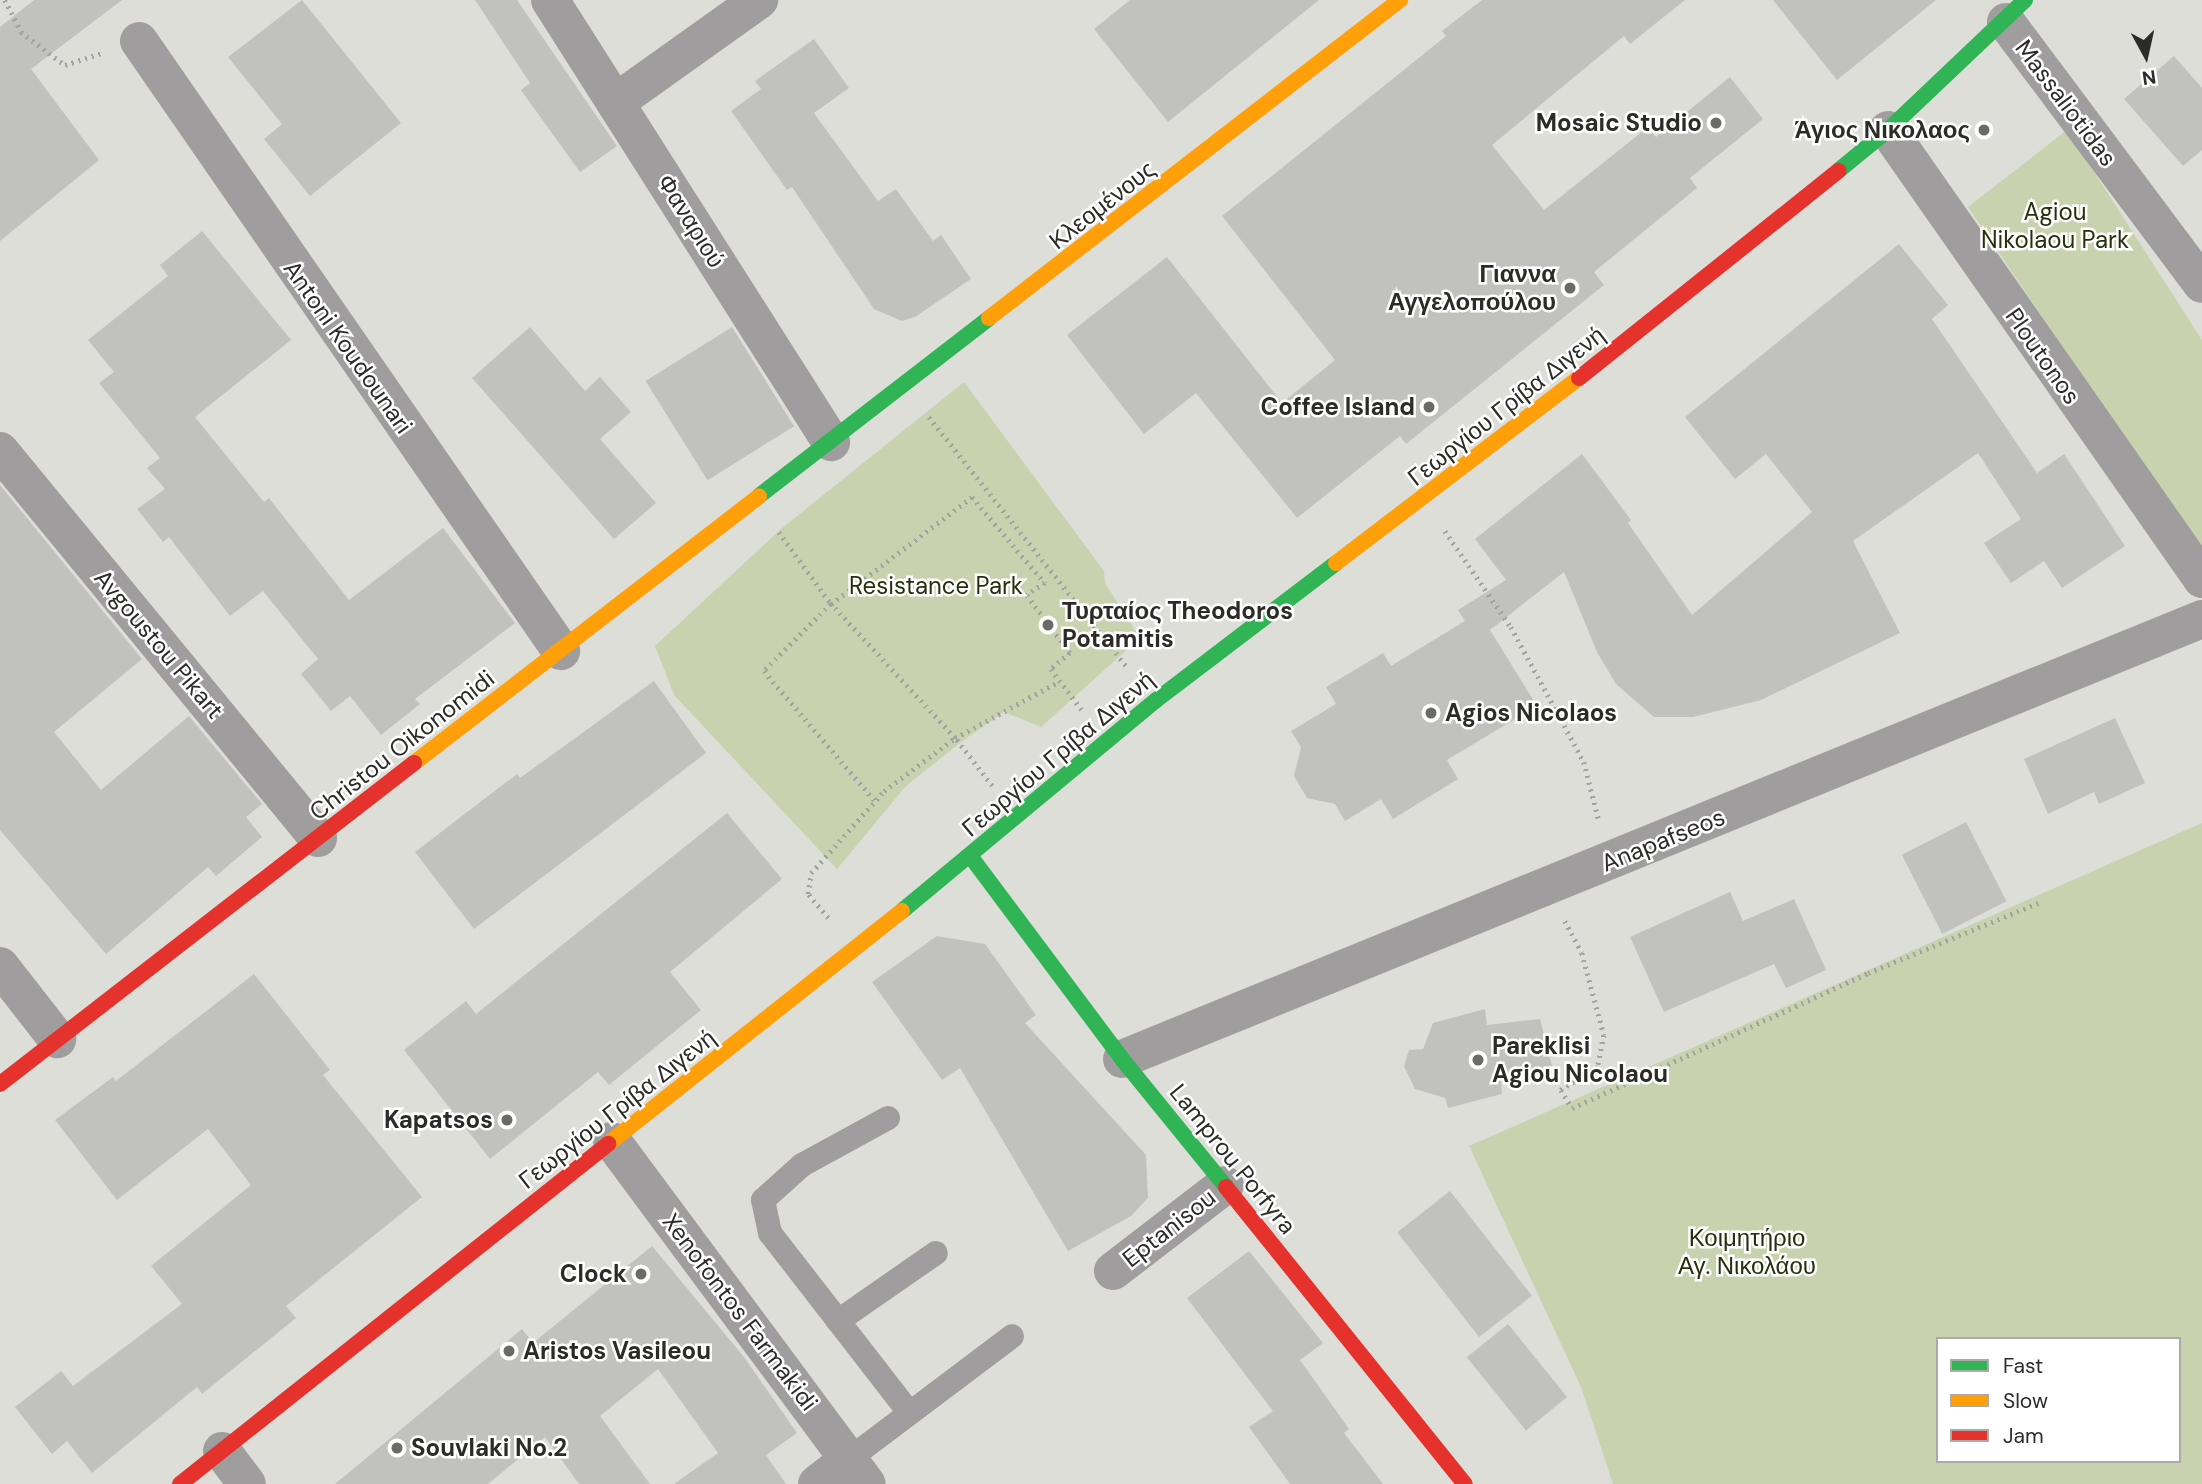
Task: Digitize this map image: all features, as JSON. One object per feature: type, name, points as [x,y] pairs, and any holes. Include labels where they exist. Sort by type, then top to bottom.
[{"type":"street","name":"Φαναριού","points":[[550,0],[831,442]]},
{"type":"street","points":[[616,102],[759,0]]},
{"type":"street","name":"Κλεομένους","points":[[831,442],[1400,0]]},
{"type":"street","name":"Γεωργίου Γρίβα Διγενή","points":[[180,1484],[971,857],[1155,701],[1635,335],[1888,130],[2015,11]]},
{"type":"street","name":"Massaliotidas","points":[[2015,11],[2202,284]]},
{"type":"street","name":"Antoni Koudounari","points":[[139,41],[561,651]]},
{"type":"street","name":"Ploutonos","points":[[1888,130],[2202,579]]},
{"type":"street","name":"Christou Oikonomidi","points":[[0,1084],[831,442]]},
{"type":"street","name":"Avgoustou Pikart","points":[[0,451],[318,838]]},
{"type":"street","name":"Anapafseos","points":[[1122,1059],[2202,619]]},
{"type":"street","name":"Lamprou Porfyra","points":[[971,857],[1122,1059],[1465,1484]]},
{"type":"street","points":[[0,966],[57,1039]]},
{"type":"street","name":"Xenofontos Farmakidi","points":[[612,1141],[858,1471]]},
{"type":"street","name":"Eptanisou","points":[[1113,1271],[1225,1185]]},
{"type":"street","points":[[222,1451],[247,1484]]},
{"type":"street","points":[[817,1484],[858,1471]]},
{"type":"lane","points":[[888,1118],[802,1165],[763,1200],[770,1233],[908,1411]]},
{"type":"lane","points":[[838,1321],[936,1253]]},
{"type":"lane","points":[[858,1471],[908,1411],[1012,1336]]},
{"type":"path","points":[[5,0],[22,32],[65,65],[139,41]]},
{"type":"path","points":[[905,386],[1155,701]]},
{"type":"path","points":[[875,801],[764,671],[831,604],[972,497],[1045,583],[1027,595],[1070,653],[1051,669],[1106,741]]},
{"type":"path","points":[[1423,498],[1511,627],[1584,762],[1608,861]]},
{"type":"path","points":[[757,500],[831,604],[955,738],[1015,817]]},
{"type":"path","points":[[855,949],[808,894],[811,873],[875,801],[955,738],[1060,681]]},
{"type":"path","points":[[1547,886],[1582,953],[1604,1035],[1598,1068],[1561,1090],[1572,1108],[1868,973],[2038,903]]},
{"type":"green space","name":"Agiou Nikolaou Park","points":[[2067,130],[2202,340],[2202,553],[1968,207]]},
{"type":"green space","name":"Resistance Park","points":[[964,382],[1104,571],[1105,583],[1140,638],[1041,727],[1004,712],[961,742],[906,786],[837,869],[674,695],[655,646],[781,529]]},
{"type":"green space","name":"Κοιμητήριο Αγ. Νικολάου","points":[[2202,823],[2202,1484],[1613,1484],[1581,1387],[1469,1146]]},
{"type":"building","points":[[34,0],[122,0],[31,69],[99,160],[0,241],[0,27]]},
{"type":"building","points":[[302,0],[401,123],[310,196],[264,139],[282,124],[228,57]]},
{"type":"building","points":[[475,0],[517,0],[617,146],[580,172],[521,90],[530,83]]},
{"type":"building","points":[[1130,0],[1319,0],[1168,122],[1094,29]]},
{"type":"building","points":[[1482,0],[1685,0],[1630,44],[1624,36],[1492,145],[1544,210],[1648,127],[1656,137],[1730,77],[1763,119],[1690,178],[1697,188],[1594,272],[1604,285],[1406,444],[1400,436],[1297,518],[1196,393],[1144,434],[1067,335],[1167,257],[1282,403],[1335,360],[1222,216],[1446,36],[1442,31]]},
{"type":"building","points":[[1773,0],[1936,0],[1837,80]]},
{"type":"building","points":[[814,39],[849,88],[814,113],[878,201],[896,189],[933,241],[941,235],[971,279],[915,317],[902,321],[874,309],[792,187],[787,190],[731,111],[761,89],[755,81]]},
{"type":"building","points":[[2174,56],[2202,88],[2202,150],[2183,166],[2124,99]]},
{"type":"building","points":[[202,231],[291,340],[195,417],[264,502],[269,498],[349,600],[443,528],[515,623],[415,699],[420,704],[381,735],[350,696],[331,711],[301,674],[318,659],[263,591],[230,616],[169,537],[163,542],[137,509],[165,489],[147,468],[160,458],[99,383],[114,372],[88,340],[168,276],[160,265]]},
{"type":"building","points":[[1899,244],[1948,305],[1932,319],[2037,473],[2064,454],[2125,546],[2062,588],[2044,561],[2011,583],[1984,543],[2021,519],[1978,453],[1853,541],[1900,633],[1761,700],[1693,717],[1654,717],[1616,684],[1597,652],[1564,572],[1490,630],[1537,706],[1447,760],[1458,779],[1393,819],[1381,799],[1345,821],[1335,804],[1307,798],[1294,776],[1301,747],[1291,731],[1336,704],[1326,687],[1383,653],[1391,666],[1465,621],[1458,610],[1506,580],[1475,539],[1582,454],[1631,520],[1628,523],[1692,615],[1812,512],[1766,454],[1735,479],[1685,417]]},
{"type":"building","points":[[530,327],[585,391],[600,377],[631,412],[600,439],[656,503],[614,539],[472,378]]},
{"type":"building","points":[[732,327],[794,426],[707,480],[645,381]]},
{"type":"building","points":[[0,485],[142,659],[54,732],[101,790],[189,716],[262,804],[246,817],[262,837],[216,876],[208,867],[106,954],[0,830]]},
{"type":"building","points":[[654,681],[706,753],[474,929],[415,852],[517,774],[520,778]]},
{"type":"building","points":[[2115,718],[2145,783],[2099,804],[2094,792],[2048,814],[2024,759]]},
{"type":"building","points":[[727,813],[782,879],[670,972],[701,1010],[609,1085],[598,1072],[490,1159],[404,1050],[466,1001],[476,1014]]},
{"type":"building","points":[[1966,822],[2006,901],[1942,934],[1902,855]]},
{"type":"building","points":[[1730,892],[1743,921],[1794,899],[1826,970],[1786,988],[1774,964],[1664,1012],[1630,937]]},
{"type":"building","points":[[937,936],[985,944],[1036,1015],[1025,1023],[1146,1155],[1148,1198],[1131,1216],[1068,1251],[960,1068],[942,1080],[872,982]]},
{"type":"building","points":[[254,974],[330,1070],[323,1075],[422,1197],[286,1306],[296,1318],[202,1394],[197,1387],[92,1473],[67,1441],[52,1454],[15,1407],[61,1371],[73,1386],[182,1304],[151,1266],[251,1185],[208,1129],[117,1200],[55,1120],[113,1077],[116,1081]]},
{"type":"building","name":"Pareklisi Agiou Nicolaou","points":[[1485,1009],[1487,1025],[1540,1019],[1552,1066],[1501,1080],[1502,1094],[1448,1108],[1445,1098],[1415,1089],[1404,1066],[1409,1050],[1423,1049],[1433,1023]]},
{"type":"building","points":[[1450,1191],[1532,1296],[1479,1337],[1397,1232]]},
{"type":"building","points":[[652,1246],[744,1357],[797,1433],[766,1455],[786,1484],[674,1484],[718,1453],[658,1369],[600,1416],[650,1484],[579,1484],[545,1437],[488,1484],[335,1484],[522,1329],[533,1343]]},
{"type":"building","points":[[1249,1251],[1323,1343],[1300,1360],[1349,1429],[1344,1433],[1383,1484],[1290,1484],[1249,1427],[1273,1411],[1187,1298]]},
{"type":"building","points":[[1508,1324],[1567,1397],[1526,1430],[1467,1357]]},
{"type":"traffic: fast","points":[[1838,171],[1888,130],[2025,0]]},
{"type":"traffic: fast","points":[[759,496],[989,318]]},
{"type":"traffic: fast","points":[[902,911],[1155,701],[1336,563]]},
{"type":"traffic: fast","points":[[971,857],[1122,1059],[1226,1187]]},
{"type":"traffic: slow","points":[[989,318],[1400,0]]},
{"type":"traffic: slow","points":[[1336,563],[1579,378]]},
{"type":"traffic: slow","points":[[414,763],[759,496]]},
{"type":"traffic: slow","points":[[608,1144],[902,911]]},
{"type":"traffic: jam","points":[[1579,378],[1838,171]]},
{"type":"traffic: jam","points":[[0,1084],[414,763]]},
{"type":"traffic: jam","points":[[180,1484],[608,1144]]},
{"type":"traffic: jam","points":[[1226,1187],[1465,1484]]},
{"type":"place","name":"Mosaic Studio","points":[[1716,123]]},
{"type":"place","name":"Άγιος Νικολαος","points":[[1984,130]]},
{"type":"place","name":"Γιαννα Αγγελοπούλου","points":[[1570,288]]},
{"type":"place","name":"Coffee Island","points":[[1429,407]]},
{"type":"place","name":"Τυρταίος Theodoros Potamitis","points":[[1048,625]]},
{"type":"place","name":"Agios Nicolaos","points":[[1431,713]]},
{"type":"place","name":"Pareklisi Agiou Nicolaou","points":[[1478,1060]]},
{"type":"place","name":"Kapatsos","points":[[507,1120]]},
{"type":"place","name":"Clock","points":[[641,1274]]},
{"type":"place","name":"Aristos Vasileou","points":[[509,1351]]},
{"type":"place","name":"Souvlaki No.2","points":[[397,1448]]}]
